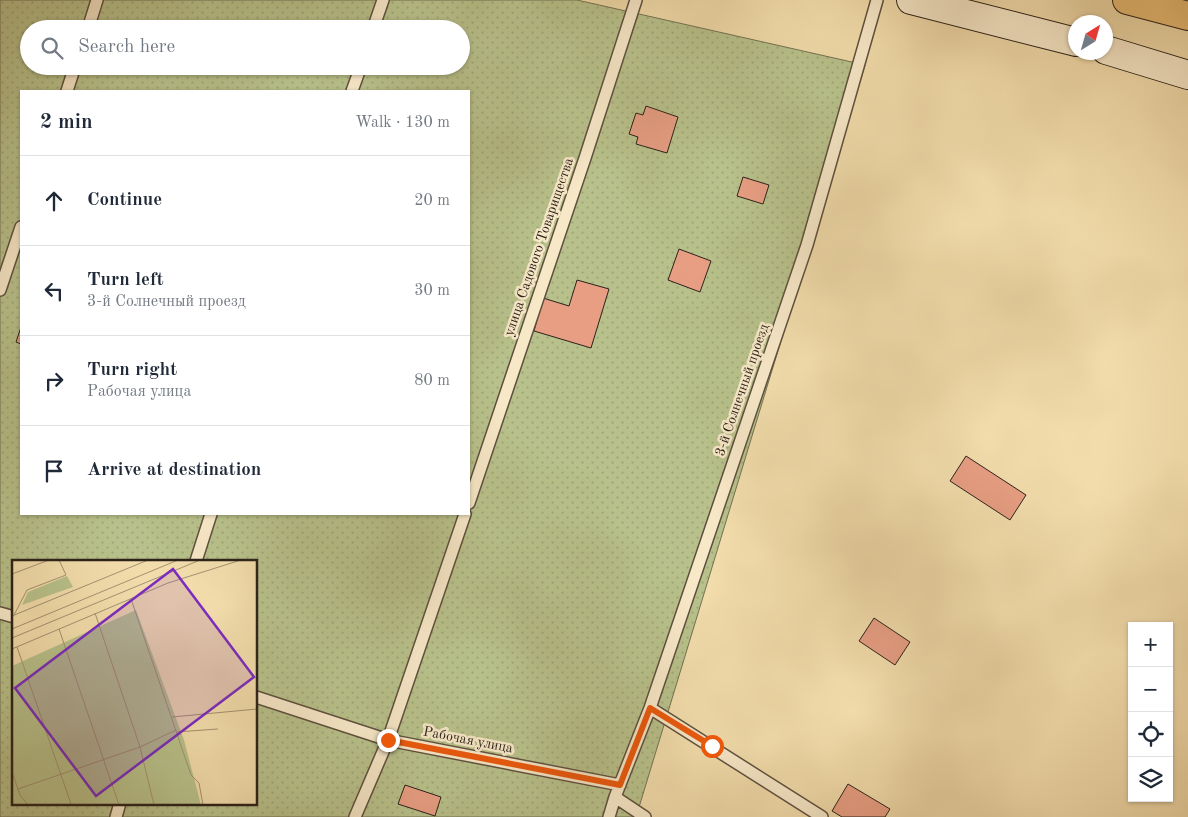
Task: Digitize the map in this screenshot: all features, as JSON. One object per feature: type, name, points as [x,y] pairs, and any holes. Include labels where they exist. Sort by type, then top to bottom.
[{"type":"highway","points":[[1127,0],[1188,16]]},
{"type":"main road","points":[[911,0],[1068,40]]},
{"type":"main road","points":[[1113,52],[1188,76]]},
{"type":"lane","points":[[91,20],[97,0]]},
{"type":"lane","points":[[376,20],[383,0]]},
{"type":"lane","name":"улица Садового Товарищества","points":[[470,500],[636,0]]},
{"type":"lane","name":"3-й Солнечный проезд","points":[[609,817],[650,708],[807,245],[878,0]]},
{"type":"lane","points":[[67,90],[72,75]]},
{"type":"lane","points":[[352,90],[358,75]]},
{"type":"lane","points":[[0,290],[20,230]]},
{"type":"lane","points":[[196,560],[211,515]]},
{"type":"lane","points":[[355,817],[388,740],[465,515]]},
{"type":"lane","points":[[0,613],[12,617]]},
{"type":"lane","name":"Рабочая улица","points":[[258,698],[388,740],[620,785]]},
{"type":"lane","points":[[650,708],[822,817]]},
{"type":"lane","points":[[615,797],[645,817]]},
{"type":"lane","points":[[116,817],[120,804]]},
{"type":"green space","points":[[0,0],[577,0],[865,65],[636,817],[0,817]]},
{"type":"building","points":[[646,106],[678,117],[667,153],[636,144],[638,137],[629,134],[636,113],[643,115]]},
{"type":"building","points":[[743,177],[769,185],[763,204],[737,196]]},
{"type":"building","points":[[679,249],[711,261],[700,292],[668,280]]},
{"type":"building","points":[[577,280],[609,289],[591,348],[534,331],[543,298],[569,306]]},
{"type":"building","points":[[20,330],[20,344],[16,342]]},
{"type":"building","points":[[966,456],[1026,495],[1010,520],[950,481]]},
{"type":"building","points":[[874,618],[910,642],[895,665],[859,641]]},
{"type":"building","points":[[848,784],[890,809],[885,817],[842,817],[832,811]]},
{"type":"building","points":[[405,785],[441,797],[435,816],[398,804]]},
{"type":"route","points":[[388,740],[620,785],[650,708],[712,746]]}]
